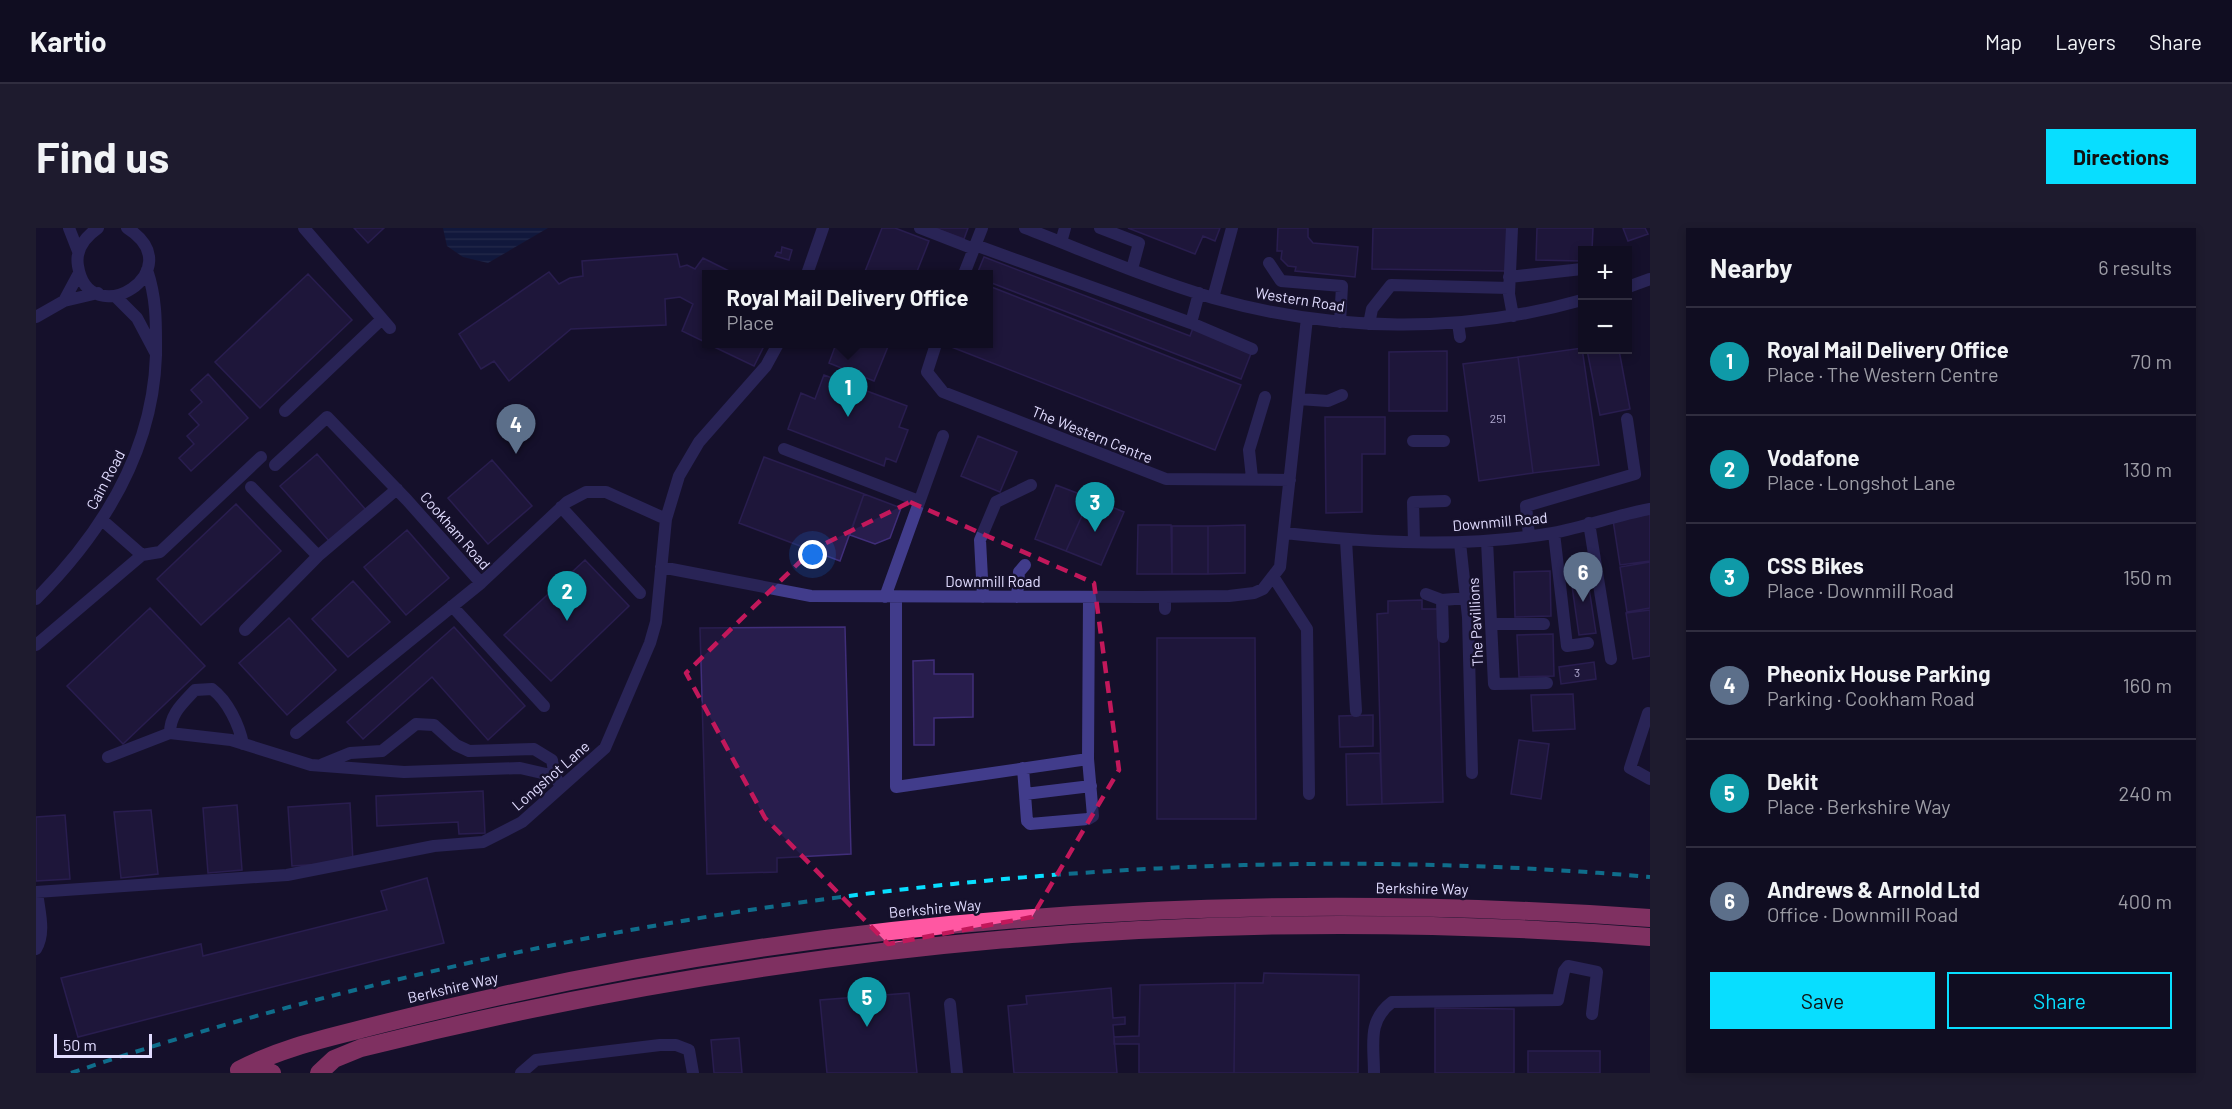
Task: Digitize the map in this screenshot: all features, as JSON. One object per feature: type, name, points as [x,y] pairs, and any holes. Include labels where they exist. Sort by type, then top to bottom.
[{"type":"highway","name":"Berkshire Way","points":[[237,1072],[278,1052],[317,1040],[542,986],[754,948],[1023,928],[1183,909],[1377,906],[1483,908],[1650,918]]},
{"type":"highway","name":"Berkshire Way","points":[[1023,928],[1352,924],[1512,928],[1650,937]]},
{"type":"highway","name":"Berkshire Way","points":[[319,1073],[334,1059],[361,1048],[573,999],[967,933]]},
{"type":"highway","points":[[237,1072],[260,1069],[272,1073]]},
{"type":"street","points":[[69,228],[78,251],[79,273],[83,281],[98,293]]},
{"type":"street","points":[[78,251],[89,234],[98,228]]},
{"type":"street","points":[[127,228],[143,241],[148,228]]},
{"type":"street","points":[[285,411],[386,323],[304,228]]},
{"type":"street","points":[[808,270],[823,228]]},
{"type":"street","points":[[920,228],[1191,323],[1252,349]]},
{"type":"street","points":[[965,270],[982,228]]},
{"type":"street","points":[[1061,242],[1065,228]]},
{"type":"street","points":[[1100,228],[1139,243],[1132,269]]},
{"type":"street","points":[[1213,298],[1232,228]]},
{"type":"street","points":[[1512,228],[1509,283],[1513,316]]},
{"type":"street","name":"Western Road","points":[[1031,229],[1213,298],[1307,318],[1369,324],[1458,323],[1513,316],[1578,301]]},
{"type":"street","name":"Cain Road","points":[[36,599],[70,565],[102,520],[120,491],[144,435],[153,389],[157,310],[147,270],[148,260],[143,241]]},
{"type":"street","points":[[1269,263],[1281,281],[1342,286],[1340,322]]},
{"type":"street","points":[[36,317],[64,301],[98,293],[123,295],[139,285],[147,270]]},
{"type":"street","points":[[1369,324],[1372,309],[1391,285],[1509,283],[1578,270]]},
{"type":"street","points":[[64,301],[79,273]]},
{"type":"street","points":[[1632,286],[1650,279]]},
{"type":"street","points":[[1191,323],[1199,293]]},
{"type":"street","points":[[115,296],[136,318],[156,353]]},
{"type":"street","points":[[1307,318],[1285,533],[1280,567],[1274,578],[1307,628],[1309,794]]},
{"type":"street","points":[[1458,323],[1460,337]]},
{"type":"street","name":"Longshot Lane","points":[[36,892],[287,874],[435,846],[483,842],[522,822],[558,782],[605,748],[619,730],[651,643],[656,622],[666,519],[679,476],[688,457],[716,420],[766,366],[776,348]]},
{"type":"street","name":"The Western Centre","points":[[935,348],[927,372],[943,392],[1158,477],[1290,480]]},
{"type":"street","points":[[1299,399],[1328,401],[1342,395]]},
{"type":"street","points":[[1252,478],[1250,450],[1265,397]]},
{"type":"street","name":"Cookham Road","points":[[276,465],[327,417],[397,489],[481,583],[561,507],[577,496],[596,490],[666,519]]},
{"type":"street","points":[[1529,536],[1526,506],[1635,474],[1627,419]]},
{"type":"street","points":[[943,436],[919,501],[891,597],[896,787],[1088,759]]},
{"type":"street","points":[[1413,445],[1440,445]]},
{"type":"street","points":[[784,449],[919,501]]},
{"type":"street","points":[[36,645],[142,555],[160,552],[261,457]]},
{"type":"street","points":[[983,597],[980,540],[996,502],[1031,485]]},
{"type":"street","points":[[251,487],[318,556]]},
{"type":"street","points":[[245,630],[318,556],[397,489]]},
{"type":"street","points":[[1414,541],[1413,502],[1441,505]]},
{"type":"street","points":[[561,507],[640,593]]},
{"type":"street","name":"Downmill Road","points":[[1285,533],[1346,540],[1460,543],[1554,533],[1650,509]]},
{"type":"street","points":[[102,520],[142,555]]},
{"type":"street","points":[[1589,523],[1611,659]]},
{"type":"street","points":[[1554,533],[1567,646],[1588,643]]},
{"type":"street","points":[[1346,540],[1356,711]]},
{"type":"street","name":"The Pavillions","points":[[1487,541],[1494,684],[1547,683]]},
{"type":"street","points":[[1460,543],[1467,598],[1472,773]]},
{"type":"street","points":[[1017,597],[1019,572],[1025,566]]},
{"type":"street","name":"Downmill Road","points":[[661,567],[811,596],[1089,597],[1165,603],[1240,596],[1263,589],[1274,578]]},
{"type":"street","points":[[296,733],[481,583]]},
{"type":"street","points":[[1426,594],[1442,600],[1467,598]]},
{"type":"street","points":[[1023,768],[1027,820],[1030,824],[1088,819],[1093,816],[1088,759],[1089,597]]},
{"type":"street","points":[[1442,600],[1443,637]]},
{"type":"street","points":[[452,606],[544,706]]},
{"type":"street","points":[[1491,624],[1544,624]]},
{"type":"street","points":[[170,733],[170,723],[174,712],[195,690],[212,689],[219,694],[240,730],[243,744]]},
{"type":"street","points":[[1648,712],[1630,768],[1650,779]]},
{"type":"street","points":[[319,766],[350,753],[382,751],[416,724],[434,725],[456,744],[469,751],[534,750],[552,760],[558,782]]},
{"type":"street","points":[[108,757],[170,733],[243,744],[319,766],[404,772],[520,768],[558,782]]},
{"type":"street","points":[[1024,794],[1091,786]]},
{"type":"street","points":[[36,892],[42,928],[36,949]]},
{"type":"street","points":[[1374,1073],[1374,1024],[1380,1011],[1392,1002],[1558,1000],[1564,971],[1569,966],[1597,972],[1592,1014]]},
{"type":"street","points":[[950,1004],[957,1073]]},
{"type":"street","points":[[521,1073],[536,1060],[660,1045],[684,1047],[689,1050],[693,1073]]},
{"type":"highlighted area","points":[[910,502],[1094,583],[1119,770],[1032,917],[888,944],[765,818],[686,673],[812,550]]},
{"type":"water","points":[[443,228],[548,228],[488,263],[463,257],[447,246]]},
{"type":"building","points":[[354,228],[384,228],[368,243]]},
{"type":"building","points":[[882,228],[895,228],[929,241],[918,270],[866,270]]},
{"type":"building","points":[[934,228],[968,228],[964,239]]},
{"type":"building","points":[[1128,228],[1220,228],[1215,241],[1203,236],[1195,254]]},
{"type":"building","points":[[1278,228],[1308,228],[1308,237],[1313,243],[1358,247],[1355,277],[1295,271],[1296,267],[1288,266],[1281,259],[1282,251],[1277,251]]},
{"type":"building","points":[[1373,228],[1507,228],[1506,271],[1372,269]]},
{"type":"building","points":[[1537,228],[1593,228],[1592,246],[1578,246],[1578,261],[1536,260]]},
{"type":"building","points":[[1623,228],[1645,228],[1648,234],[1628,241]]},
{"type":"building","points":[[782,247],[792,250],[789,260],[775,256],[777,252],[781,253]]},
{"type":"building","points":[[677,254],[680,267],[687,265],[695,269],[703,258],[727,270],[702,270],[702,341],[682,331],[693,304],[680,297],[665,299],[666,325],[571,329],[509,381],[494,361],[481,369],[459,334],[549,272],[559,284],[570,278],[583,276],[582,261]]},
{"type":"building","points":[[984,257],[1190,336],[1193,328],[1252,351],[1241,379],[993,284],[993,270],[979,270]]},
{"type":"building","points":[[308,274],[352,320],[260,408],[215,362]]},
{"type":"building","points":[[993,288],[1241,385],[1215,450],[954,348],[993,348]]},
{"type":"building","points":[[716,348],[763,348],[754,366]]},
{"type":"building","points":[[835,348],[887,348],[874,381],[829,363]]},
{"type":"building","points":[[1578,349],[1578,354],[1583,354],[1599,465],[1533,473],[1518,357]]},
{"type":"building","points":[[1447,351],[1447,411],[1389,411],[1389,352]]},
{"type":"building","points":[[1588,354],[1620,354],[1630,409],[1600,415]]},
{"type":"building","points":[[1518,357],[1533,473],[1479,481],[1463,364]]},
{"type":"building","points":[[208,374],[248,418],[191,471],[179,458],[194,444],[187,436],[199,425],[189,414],[202,402],[191,390]]},
{"type":"building","points":[[824,375],[907,406],[899,427],[908,430],[896,462],[886,458],[884,466],[788,429],[801,393],[815,399]]},
{"type":"building","points":[[1325,417],[1385,417],[1385,454],[1362,454],[1362,512],[1326,513]]},
{"type":"building","points":[[978,436],[1017,452],[1000,492],[961,476]]},
{"type":"building","points":[[317,454],[366,510],[330,542],[280,486]]},
{"type":"building","points":[[764,457],[864,494],[840,561],[739,523]]},
{"type":"building","points":[[492,460],[532,506],[488,544],[448,498]]},
{"type":"building","points":[[1056,485],[1090,498],[1066,551],[1035,539]]},
{"type":"building","points":[[864,494],[901,508],[890,538],[875,544],[850,535]]},
{"type":"building","points":[[1090,498],[1124,512],[1101,565],[1066,551]]},
{"type":"building","points":[[236,504],[281,551],[201,625],[157,579]]},
{"type":"building","points":[[1650,514],[1650,561],[1620,565],[1613,520]]},
{"type":"building","points":[[1138,525],[1171,525],[1172,574],[1137,574]]},
{"type":"building","points":[[1245,525],[1245,573],[1208,574],[1208,526]]},
{"type":"building","points":[[1172,526],[1208,526],[1208,574],[1172,574]]},
{"type":"building","points":[[407,530],[449,578],[406,615],[364,567]]},
{"type":"building","points":[[585,560],[629,606],[551,681],[504,635]]},
{"type":"building","points":[[1650,562],[1650,608],[1627,612],[1620,567]]},
{"type":"building","points":[[1586,569],[1596,633],[1579,635],[1570,572]]},
{"type":"building","points":[[1550,571],[1551,616],[1515,617],[1514,572]]},
{"type":"building","points":[[353,581],[390,622],[348,657],[312,619]]},
{"type":"building","points":[[1422,600],[1422,609],[1438,609],[1443,802],[1382,804],[1377,614],[1388,613],[1388,601]]},
{"type":"building","points":[[150,608],[205,666],[123,744],[67,686]]},
{"type":"building","points":[[1650,610],[1650,656],[1633,659],[1626,613]]},
{"type":"building","points":[[289,618],[336,670],[287,715],[239,663]]},
{"type":"building","points":[[454,627],[525,706],[488,740],[432,677],[363,739],[347,722]]},
{"type":"building","points":[[845,627],[851,854],[777,858],[777,872],[707,874],[700,628]]},
{"type":"building","points":[[1553,634],[1554,676],[1519,677],[1517,635]]},
{"type":"building","points":[[1157,638],[1255,638],[1256,819],[1157,819]]},
{"type":"building","points":[[934,660],[934,674],[973,674],[973,717],[934,718],[934,745],[914,745],[913,661]]},
{"type":"building","points":[[1594,662],[1596,679],[1561,684],[1559,667]]},
{"type":"building","points":[[1573,694],[1575,729],[1533,731],[1531,695]]},
{"type":"building","points":[[1373,715],[1373,746],[1340,747],[1339,716]]},
{"type":"building","points":[[1519,740],[1549,744],[1541,799],[1511,794]]},
{"type":"building","points":[[1380,753],[1382,804],[1347,805],[1346,754]]},
{"type":"building","points":[[483,791],[485,833],[459,834],[458,822],[377,826],[376,796]]},
{"type":"building","points":[[350,803],[353,862],[292,866],[288,807]]},
{"type":"building","points":[[237,805],[242,870],[208,873],[203,808]]},
{"type":"building","points":[[151,810],[158,874],[121,878],[114,812]]},
{"type":"building","points":[[65,815],[70,879],[36,881],[36,817]]},
{"type":"building","points":[[427,878],[444,943],[78,1037],[61,978],[201,944],[203,956],[387,910],[381,891]]},
{"type":"building","points":[[1264,973],[1359,975],[1358,1073],[1234,1073],[1235,983],[1263,983]]},
{"type":"building","points":[[1235,983],[1234,1073],[1139,1073],[1139,1044],[1114,1044],[1114,1037],[1139,1036],[1140,985]]},
{"type":"building","points":[[1111,988],[1113,1018],[1125,1017],[1125,1024],[1113,1025],[1117,1073],[1014,1073],[1008,1006],[1027,1004],[1026,996]]},
{"type":"building","points":[[909,993],[917,1073],[827,1073],[820,1000]]},
{"type":"building","points":[[1435,1008],[1514,1009],[1514,1073],[1435,1073]]},
{"type":"building","points":[[739,1038],[742,1073],[714,1073],[711,1040]]},
{"type":"building","points":[[1528,1051],[1600,1051],[1600,1073],[1528,1073]]},
{"type":"railway","points":[[71,1073],[173,1040],[275,1011],[482,960],[626,931],[771,907],[917,888],[1063,874],[1210,866],[1357,864],[1504,867],[1650,877]]},
{"type":"place","name":"Royal Mail Delivery Office","points":[[848,417]]},
{"type":"place","name":"Pheonix House Parking","points":[[516,454]]},
{"type":"place","name":"CSS Bikes","points":[[1095,532]]},
{"type":"place","name":"Andrews & Arnold Ltd","points":[[1583,602]]},
{"type":"place","name":"Vodafone","points":[[567,621]]},
{"type":"place","name":"Dekit","points":[[867,1027]]}]
